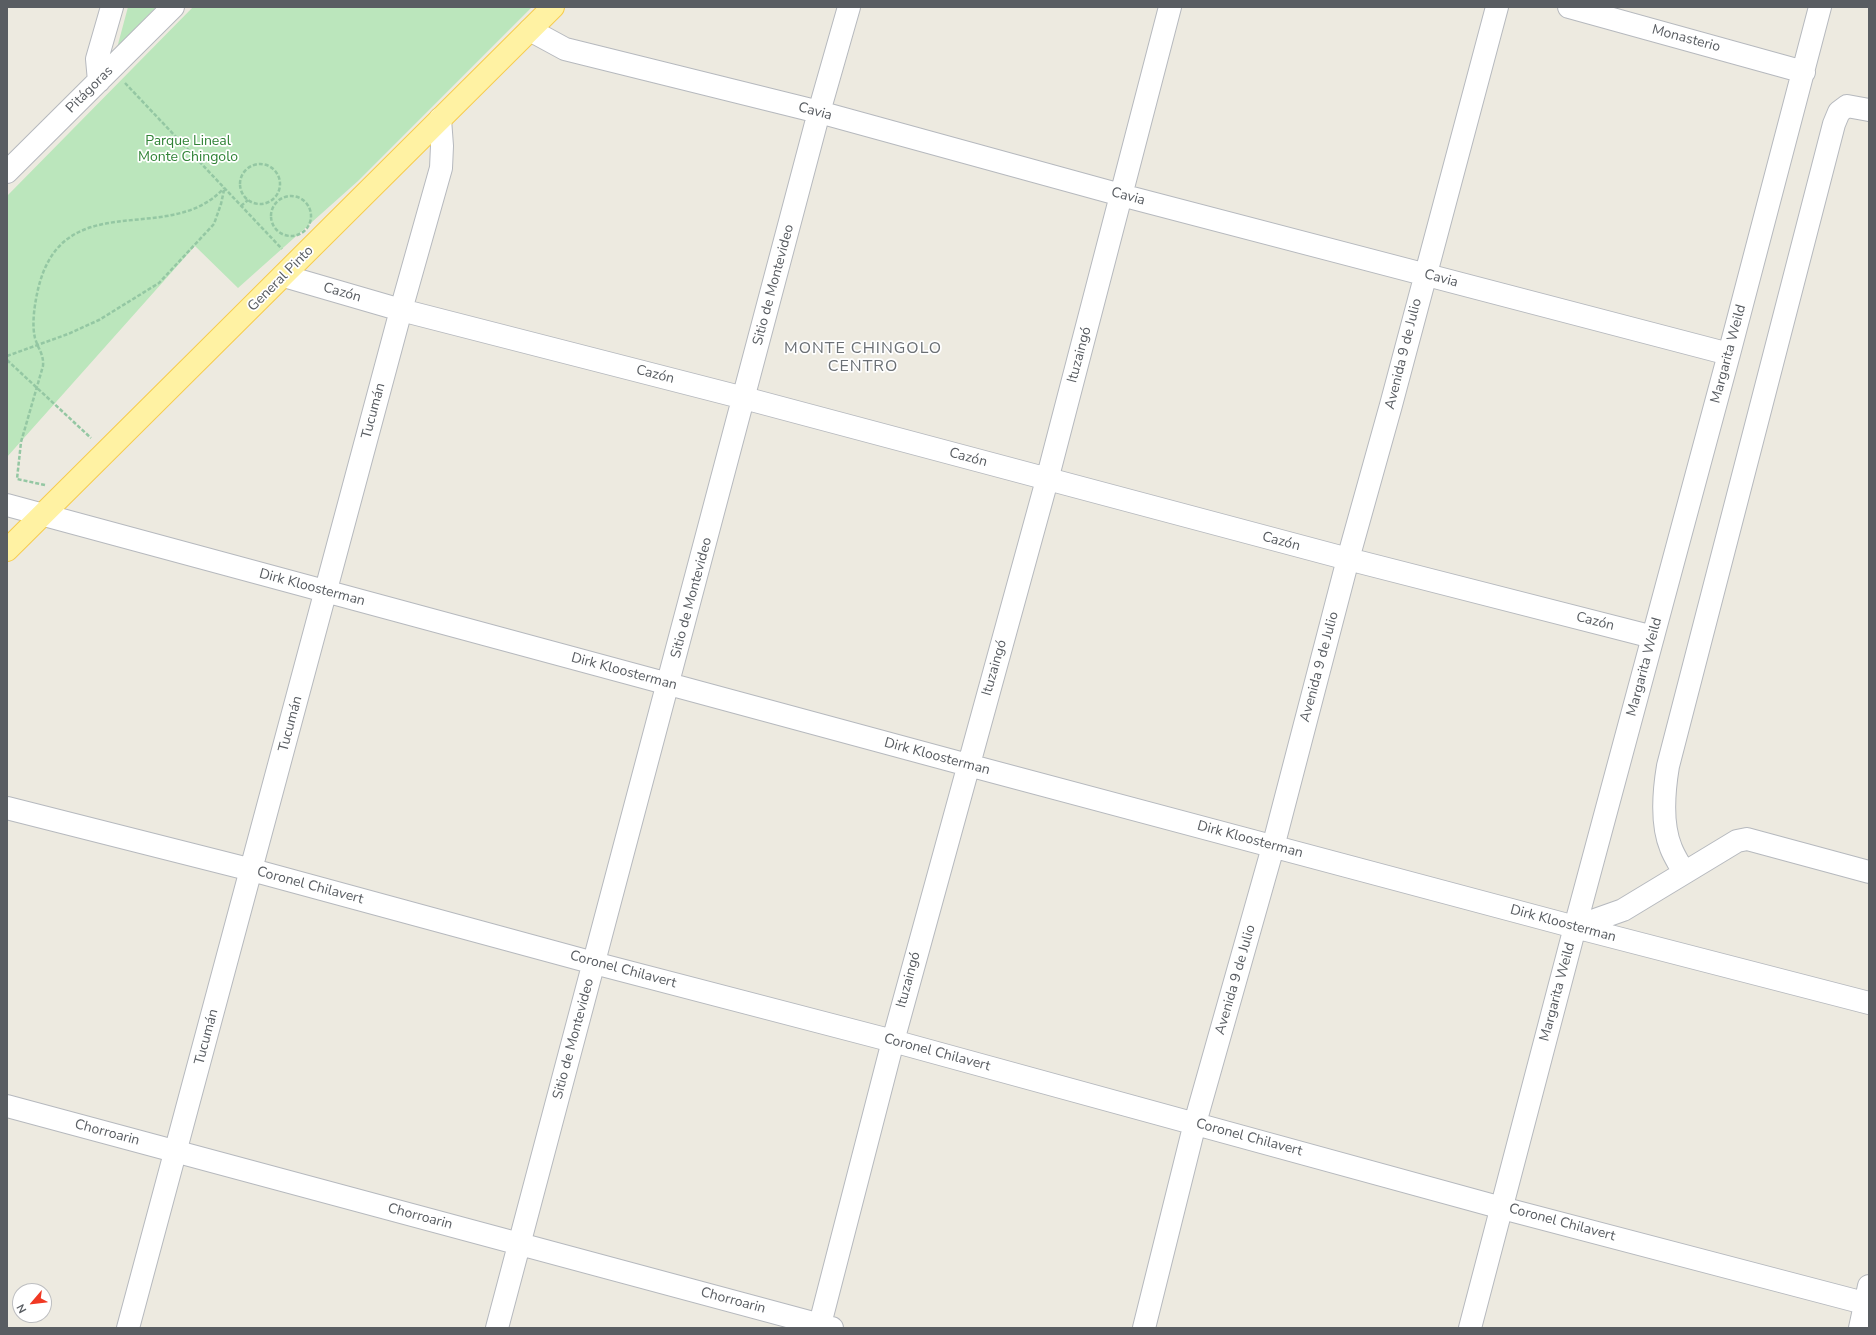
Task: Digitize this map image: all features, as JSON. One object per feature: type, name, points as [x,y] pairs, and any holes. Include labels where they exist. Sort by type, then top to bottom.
[{"type":"main road","name":"General Pinto","points":[[7,550],[553,7]]},
{"type":"street","points":[[105,75],[98,59],[112,7]]},
{"type":"street","name":"Pitágoras","points":[[7,172],[172,7]]},
{"type":"street","name":"Sitio de Montevideo","points":[[497,1328],[849,7]]},
{"type":"street","name":"Ituzaingó","points":[[823,1327],[893,1041],[1047,480],[1170,7]]},
{"type":"street","name":"Avenida 9 de Julio","points":[[1144,1328],[1195,1123],[1273,846],[1348,559],[1391,405],[1424,275],[1497,7]]},
{"type":"street","name":"Monasterio","points":[[1569,7],[1804,72]]},
{"type":"street","name":"Margarita Weild","points":[[1470,1328],[1575,927],[1729,354],[1820,7]]},
{"type":"street","name":"Cavia","points":[[530,30],[565,49],[820,112],[1121,195],[1729,354]]},
{"type":"street","points":[[1684,873],[1670,847],[1664,793],[1668,766],[1834,124],[1839,112],[1847,106],[1869,110]]},
{"type":"street","name":"Tucumán","points":[[128,1328],[401,310],[441,168],[442,146],[440,119]]},
{"type":"street","name":"Cazón","points":[[290,270],[401,310],[744,398],[1348,559],[1653,637]]},
{"type":"street","name":"Dirk Kloosterman","points":[[7,505],[42,516],[968,765],[1575,927],[1869,1003]]},
{"type":"street","name":"Coronel Chilavert","points":[[7,808],[252,870],[594,963],[893,1041],[1502,1208],[1867,1295]]},
{"type":"street","points":[[1575,927],[1623,910],[1724,847],[1737,841],[1747,839],[1869,872]]},
{"type":"street","name":"Chorroarin","points":[[7,1106],[823,1327]]},
{"type":"street","points":[[1860,1328],[1867,1295]]},
{"type":"path","points":[[105,75],[224,188],[241,206],[290,270]]},
{"type":"path","points":[[262,164],[274,169],[280,181],[280,188],[273,200],[261,204],[254,203],[248,200],[240,189],[242,176],[250,167],[262,164]]},
{"type":"path","points":[[7,356],[68,334],[99,320],[159,283],[214,224],[222,204],[224,188]]},
{"type":"path","points":[[68,490],[17,479],[21,442],[43,366],[44,358],[38,345],[34,329],[37,298],[46,265],[56,250],[65,241],[80,231],[102,224],[119,221],[162,218],[183,212],[215,199],[224,188]]},
{"type":"path","points":[[287,196],[293,196],[305,201],[311,213],[309,226],[304,232],[292,236],[285,235],[274,227],[271,214],[276,203],[287,196]]},
{"type":"path","points":[[241,206],[248,200]]},
{"type":"path","points":[[273,200],[276,203]]},
{"type":"path","points":[[7,360],[106,452]]},
{"type":"green space","points":[[128,7],[156,7],[117,48]]},
{"type":"green space","name":"Parque Lineal Monte Chingolo","points":[[193,7],[532,7],[358,181],[238,288],[195,246],[7,457],[7,196]]},
{"type":"district","name":"MONTE CHINGOLO CENTRO","points":[[863,358]]}]
